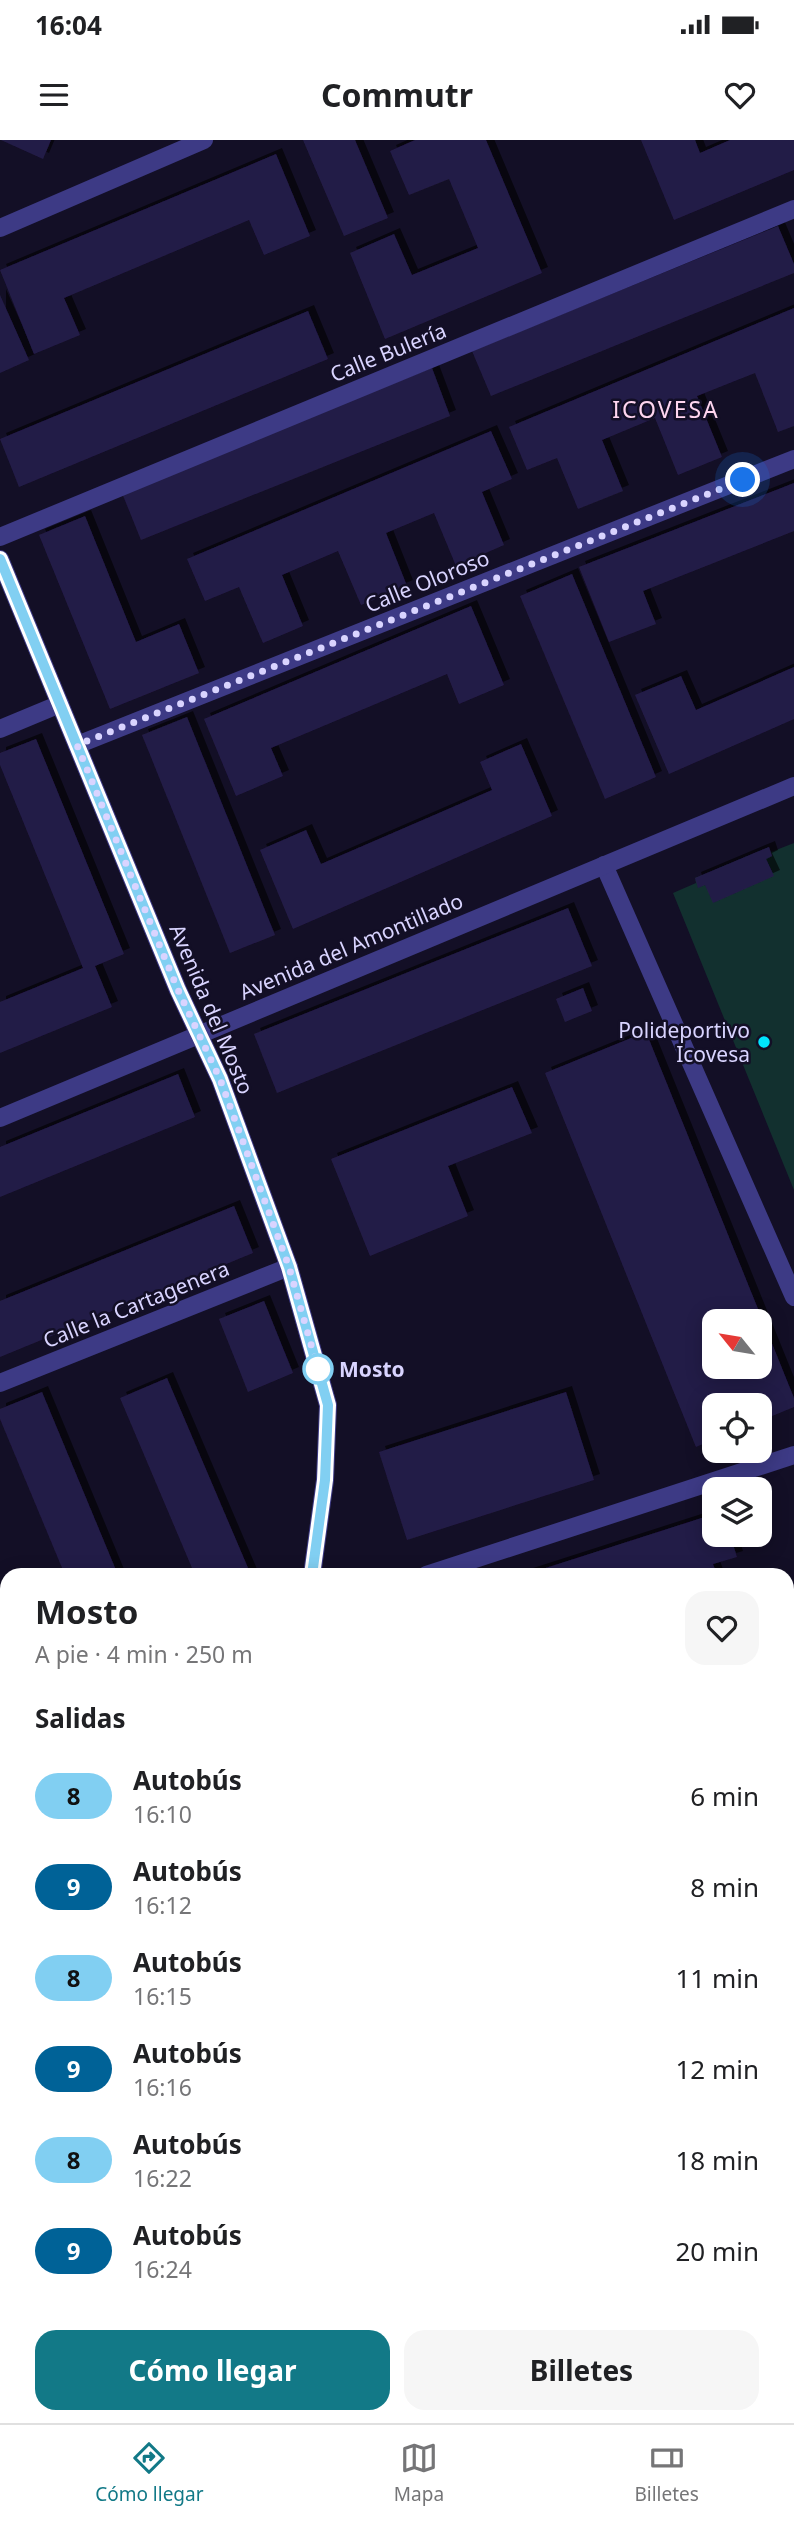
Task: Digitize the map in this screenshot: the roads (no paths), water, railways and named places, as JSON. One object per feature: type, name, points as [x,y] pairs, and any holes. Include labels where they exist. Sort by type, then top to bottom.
[{"type":"street","points":[[0,228],[204,140]]},
{"type":"street","name":"Calle Bulería","points":[[0,537],[794,209]]},
{"type":"street","name":"Calle Oloroso","points":[[77,745],[794,459]]},
{"type":"street","name":"Avenida del Mosto","points":[[0,559],[198,1035],[220,1079],[289,1267],[328,1405],[325,1480],[313,1568]]},
{"type":"street","points":[[0,729],[60,704]]},
{"type":"street","name":"Avenida del Amontillado","points":[[0,1118],[794,786]]},
{"type":"street","points":[[604,865],[794,1297]]},
{"type":"street","name":"Calle la Cartagenera","points":[[0,1382],[289,1267]]},
{"type":"street","points":[[447,1568],[794,1455]]},
{"type":"place","name":"Polideportivo Icovesa","points":[[764,1042]]},
{"type":"place","name":"Mosto","points":[[318,1369]]},
{"type":"district","name":"ICOVESA","points":[[666,409]]}]
